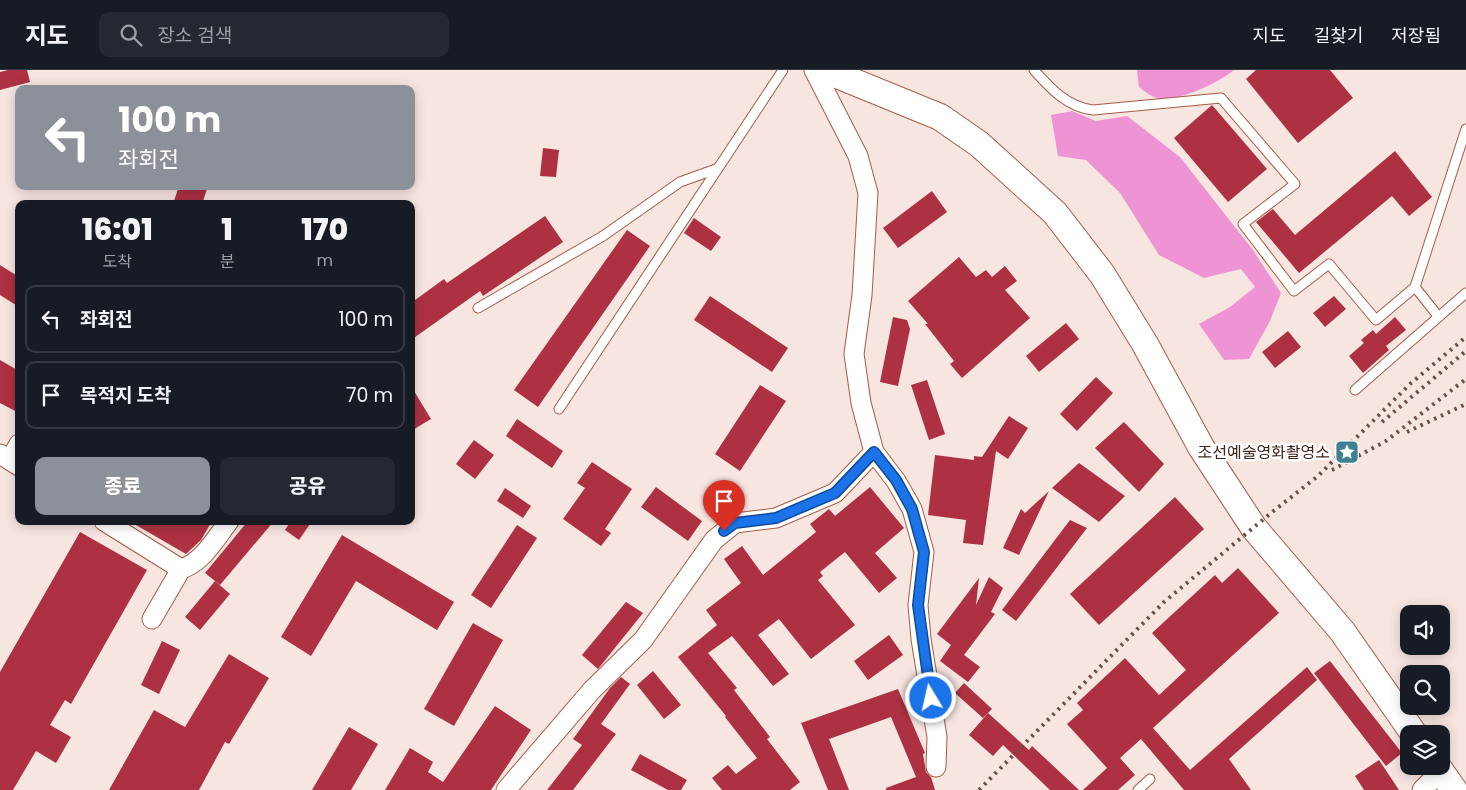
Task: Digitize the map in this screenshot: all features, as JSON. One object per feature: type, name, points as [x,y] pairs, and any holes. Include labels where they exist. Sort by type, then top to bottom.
[{"type":"street","points":[[814,70],[858,156],[868,193],[862,295],[854,354],[861,403],[874,452],[896,480],[912,509],[924,552],[918,605],[921,639],[937,737],[936,767]]},
{"type":"street","points":[[826,70],[940,117],[979,144],[1055,213],[1102,274],[1145,344],[1201,447],[1254,528],[1342,631],[1408,725]]},
{"type":"street","points":[[506,790],[592,690],[643,640],[714,540],[735,523],[776,518],[835,493],[874,452]]},
{"type":"street","points":[[110,525],[181,569]]},
{"type":"street","points":[[152,619],[181,569],[190,566],[202,556],[226,525]]},
{"type":"street","points":[[1422,790],[1444,776]]},
{"type":"lane","points":[[559,409],[782,70]]},
{"type":"lane","points":[[1034,70],[1057,95],[1083,109],[1093,110],[1222,98],[1295,184],[1243,224],[1294,291],[1329,264],[1376,320],[1415,287],[1466,129]]},
{"type":"lane","points":[[478,308],[603,236],[680,182],[717,169]]},
{"type":"lane","points":[[1415,287],[1438,316]]},
{"type":"lane","points":[[1355,390],[1466,293]]},
{"type":"lane","points":[[1138,790],[1150,779]]},
{"type":"shaded area","points":[[1137,70],[1234,70],[1200,89],[1180,96],[1160,99],[1153,97],[1139,87]]},
{"type":"shaded area","points":[[1072,111],[1096,121],[1127,116],[1180,157],[1253,250],[1281,293],[1270,321],[1249,359],[1224,360],[1199,324],[1230,307],[1255,287],[1241,269],[1204,278],[1159,255],[1120,193],[1086,160],[1058,156],[1051,115]]},
{"type":"building","points":[[27,70],[30,82],[0,90],[0,72]]},
{"type":"building","points":[[1256,70],[1330,70],[1353,98],[1298,143],[1246,79]]},
{"type":"building","points":[[1212,105],[1267,169],[1228,202],[1174,138]]},
{"type":"building","points":[[543,148],[559,150],[556,177],[540,176]]},
{"type":"building","points":[[1395,151],[1432,197],[1409,216],[1392,196],[1299,273],[1256,222],[1273,209],[1295,235]]},
{"type":"building","points":[[178,190],[207,190],[203,200],[174,200]]},
{"type":"building","points":[[932,191],[947,212],[898,248],[883,228]]},
{"type":"building","points":[[545,216],[563,242],[483,296],[480,291],[415,337],[415,300],[444,279],[447,283]]},
{"type":"building","points":[[694,218],[721,237],[711,251],[684,233]]},
{"type":"building","points":[[627,230],[650,246],[538,407],[514,390]]},
{"type":"building","points":[[959,257],[976,277],[986,270],[992,277],[1005,266],[1017,281],[1005,290],[1030,318],[962,378],[950,364],[954,361],[925,324],[928,324],[908,301]]},
{"type":"building","points":[[0,265],[15,274],[15,304],[0,295]]},
{"type":"building","points":[[710,296],[788,348],[772,372],[694,320]]},
{"type":"building","points":[[1334,296],[1346,309],[1325,327],[1313,313]]},
{"type":"building","points":[[893,317],[907,320],[910,329],[898,386],[880,382]]},
{"type":"building","points":[[1395,317],[1406,330],[1386,346],[1389,350],[1363,373],[1349,356],[1364,343],[1361,340],[1373,330],[1376,334]]},
{"type":"building","points":[[1066,323],[1079,339],[1039,372],[1026,356]]},
{"type":"building","points":[[1288,331],[1301,347],[1275,368],[1262,352]]},
{"type":"building","points":[[0,360],[15,369],[15,411],[0,403]]},
{"type":"building","points":[[1096,377],[1113,393],[1077,431],[1060,414]]},
{"type":"building","points":[[927,380],[945,434],[929,440],[911,385]]},
{"type":"building","points":[[760,385],[786,401],[740,471],[715,454]]},
{"type":"building","points":[[415,393],[431,419],[415,429]]},
{"type":"building","points":[[1009,416],[1028,428],[1008,459],[996,451],[983,545],[963,543],[966,520],[928,515],[935,455],[974,460],[974,456],[982,457]]},
{"type":"building","points":[[517,419],[563,451],[552,468],[506,436]]},
{"type":"building","points":[[1124,422],[1164,464],[1139,492],[1095,448]]},
{"type":"building","points":[[474,440],[494,455],[475,479],[456,464]]},
{"type":"building","points":[[592,462],[632,489],[605,529],[611,533],[601,546],[563,519],[585,488],[577,483]]},
{"type":"building","points":[[1079,463],[1125,496],[1099,522],[1052,488]]},
{"type":"building","points":[[656,487],[702,521],[688,541],[641,507]]},
{"type":"building","points":[[870,487],[904,528],[875,553],[897,578],[879,593],[845,552],[820,572],[823,576],[818,580],[855,625],[811,659],[779,619],[758,635],[789,674],[773,686],[732,636],[708,653],[737,688],[734,690],[770,737],[767,739],[800,782],[790,790],[722,790],[712,778],[728,765],[736,774],[757,758],[678,657],[717,625],[706,610],[741,583],[724,559],[742,546],[763,575],[816,532],[810,524],[829,509],[835,516]]},
{"type":"building","points":[[505,488],[531,506],[523,518],[497,501]]},
{"type":"building","points":[[1049,491],[1019,555],[1003,548],[1021,509],[1025,513]]},
{"type":"building","points":[[1175,497],[1204,529],[1099,625],[1070,594]]},
{"type":"building","points":[[1070,520],[1087,528],[1016,621],[1002,610]]},
{"type":"building","points":[[136,525],[210,525],[201,540],[186,554]]},
{"type":"building","points":[[245,525],[271,525],[220,585],[205,573]]},
{"type":"building","points":[[288,525],[309,525],[299,540],[285,530]]},
{"type":"building","points":[[517,525],[537,538],[491,608],[471,595]]},
{"type":"building","points":[[80,532],[147,570],[71,704],[65,700],[50,725],[71,737],[56,763],[36,751],[13,790],[0,790],[0,672]]},
{"type":"building","points":[[342,535],[454,602],[437,630],[356,581],[311,656],[281,637]]},
{"type":"building","points":[[1238,568],[1279,613],[1153,728],[1190,770],[1307,667],[1317,680],[1229,759],[1251,790],[1184,790],[1141,739],[1120,758],[1135,775],[1118,790],[1083,790],[1107,768],[1067,724],[1083,710],[1077,703],[1125,658],[1159,695],[1186,670],[1152,633],[1215,575],[1222,583]]},
{"type":"building","points":[[989,577],[1003,588],[991,612],[995,614],[964,655],[980,667],[968,682],[940,661],[951,645],[937,634],[979,578],[976,605]]},
{"type":"building","points":[[215,581],[230,594],[200,630],[185,617]]},
{"type":"building","points":[[626,602],[643,613],[598,669],[582,655]]},
{"type":"building","points":[[473,623],[503,640],[454,726],[424,709]]},
{"type":"building","points":[[889,635],[903,655],[868,680],[854,661]]},
{"type":"building","points":[[162,641],[180,650],[159,694],[141,685]]},
{"type":"building","points":[[229,654],[269,678],[229,744],[225,742],[199,790],[109,790],[154,710],[185,727]]},
{"type":"building","points":[[1330,661],[1400,750],[1400,755],[1386,766],[1314,673]]},
{"type":"building","points":[[653,671],[681,705],[664,719],[637,685]]},
{"type":"building","points":[[621,677],[630,684],[601,724],[616,734],[573,790],[547,790],[582,745],[573,739],[610,688]]},
{"type":"building","points":[[964,683],[992,709],[983,718],[955,693]]},
{"type":"building","points":[[898,689],[925,753],[923,754],[926,772],[931,777],[935,790],[886,790],[886,788],[916,777],[891,717],[829,739],[849,790],[828,790],[801,723]]},
{"type":"building","points":[[495,706],[531,730],[491,790],[385,790],[410,748],[433,762],[428,772],[443,782]]},
{"type":"building","points":[[988,713],[1029,750],[1032,746],[1079,790],[1050,790],[1003,745],[993,756],[969,735]]},
{"type":"building","points":[[349,727],[378,744],[351,790],[312,790]]},
{"type":"building","points":[[640,754],[687,780],[681,790],[668,790],[631,770]]},
{"type":"building","points":[[1379,760],[1399,790],[1364,790],[1355,776]]},
{"type":"railway","points":[[979,790],[1164,602],[1318,476],[1410,384],[1466,337]]},
{"type":"railway","points":[[1382,422],[1466,351]]},
{"type":"railway","points":[[1332,470],[1386,441],[1466,379]]},
{"type":"railway","points":[[1407,432],[1466,404]]},
{"type":"place","name":"조선예술영화촬영소","points":[[1347,452]]},
{"type":"route","points":[[724,531],[735,523],[776,518],[835,493],[874,452],[896,480],[912,509],[924,552],[918,605],[921,639],[931,698]]}]
